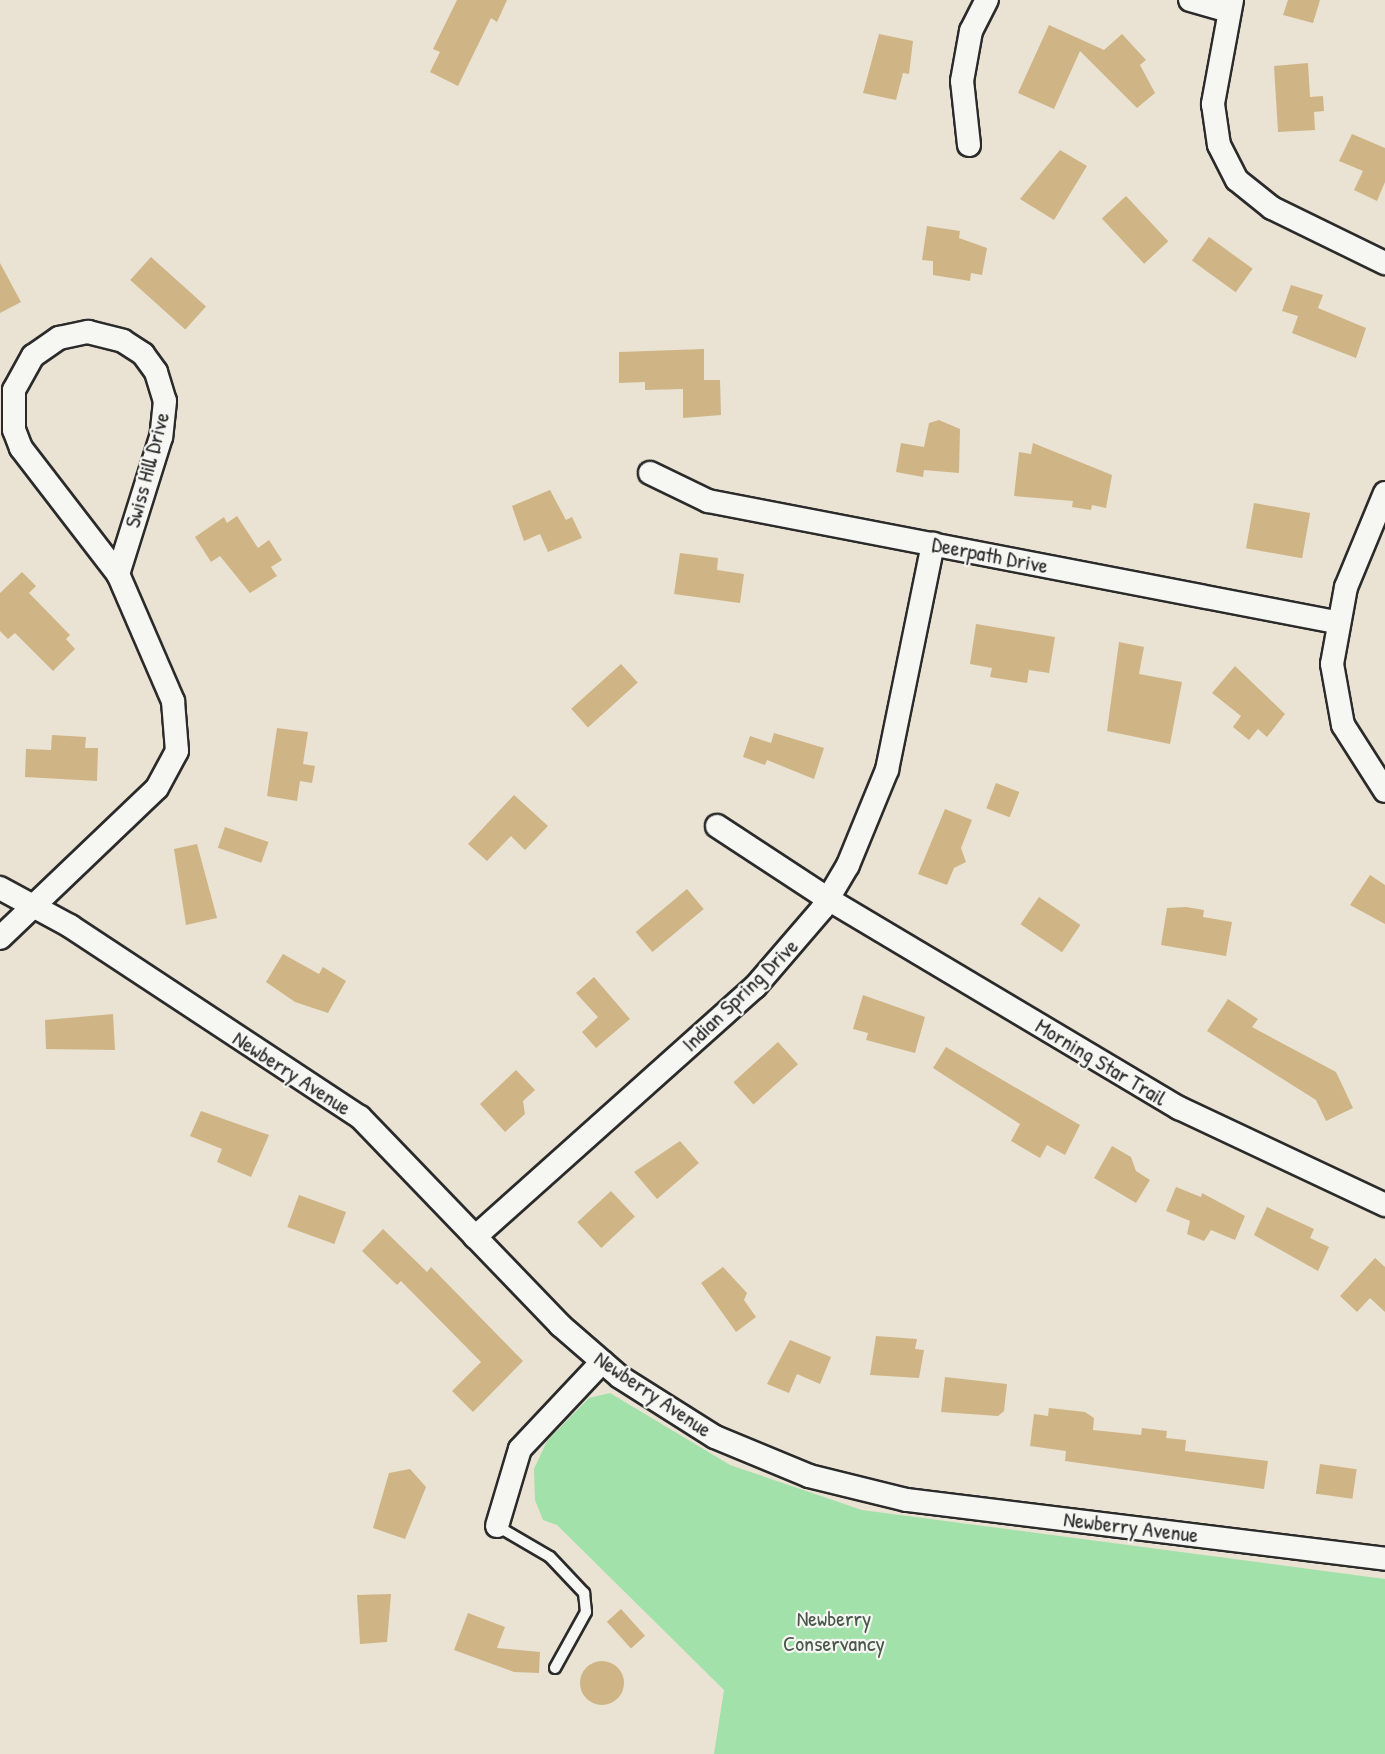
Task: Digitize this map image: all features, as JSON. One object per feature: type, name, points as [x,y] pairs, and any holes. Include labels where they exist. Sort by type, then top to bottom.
[{"type":"street","points":[[969,146],[962,81],[971,31],[987,0]]},
{"type":"street","points":[[1190,0],[1230,6],[1213,104],[1219,146],[1237,180],[1272,208],[1385,263]]},
{"type":"street","name":"Swiss Hill Drive","points":[[0,938],[157,788],[177,751],[175,707],[118,574],[21,448],[14,430],[11,407],[22,371],[45,346],[72,334],[104,334],[133,348],[156,372],[165,401],[160,437],[118,574]]},
{"type":"street","name":"Deerpath Drive","points":[[650,473],[708,501],[1335,622]]},
{"type":"street","points":[[1385,493],[1335,622],[1332,664],[1343,725],[1385,791]]},
{"type":"street","name":"Indian Spring Drive","points":[[475,1237],[755,987],[828,899],[870,819],[887,770],[933,544]]},
{"type":"street","name":"Morning Star Trail","points":[[717,826],[828,899],[1179,1108],[1385,1205]]},
{"type":"street","name":"Newberry Avenue","points":[[0,888],[33,906],[360,1117],[475,1237],[602,1362],[715,1437],[809,1476],[863,1491],[1385,1559]]},
{"type":"street","points":[[497,1526],[520,1449],[602,1362]]},
{"type":"lane","points":[[497,1526],[549,1557],[584,1593],[583,1618],[555,1668]]},
{"type":"green space","name":"Newberry Conservancy","points":[[610,1393],[730,1465],[862,1510],[1385,1579],[1385,1754],[714,1754],[724,1690],[557,1525],[543,1520],[535,1500],[534,1469],[547,1441],[589,1398]]},
{"type":"building","points":[[457,0],[507,0],[497,22],[491,18],[458,86],[430,72],[440,52],[433,49]]},
{"type":"building","points":[[1288,0],[1320,0],[1313,23],[1283,15]]},
{"type":"building","points":[[1049,25],[1104,50],[1122,34],[1146,60],[1140,65],[1155,93],[1137,108],[1080,51],[1054,109],[1018,93]]},
{"type":"building","points":[[879,34],[913,41],[909,74],[903,73],[896,100],[863,93]]},
{"type":"building","points":[[1308,63],[1310,97],[1323,96],[1324,111],[1314,112],[1315,130],[1278,132],[1274,66]]},
{"type":"building","points":[[1352,134],[1385,148],[1385,182],[1377,201],[1354,190],[1363,171],[1339,161]]},
{"type":"building","points":[[1060,150],[1087,166],[1054,220],[1020,199]]},
{"type":"building","points":[[1126,196],[1168,241],[1144,264],[1102,219]]},
{"type":"building","points":[[927,226],[960,231],[959,238],[987,248],[982,275],[971,273],[970,281],[933,275],[933,261],[922,260]]},
{"type":"building","points":[[1209,237],[1253,269],[1236,292],[1192,260]]},
{"type":"building","points":[[151,257],[206,307],[185,330],[130,280]]},
{"type":"building","points":[[0,263],[21,302],[0,313]]},
{"type":"building","points":[[1291,285],[1323,295],[1318,308],[1366,328],[1356,358],[1292,333],[1298,316],[1282,311]]},
{"type":"building","points":[[704,349],[704,380],[720,380],[721,415],[683,418],[683,389],[645,390],[645,382],[619,383],[619,352]]},
{"type":"building","points":[[939,420],[960,429],[959,473],[924,470],[923,477],[896,472],[901,443],[924,447],[929,423]]},
{"type":"building","points":[[1033,443],[1112,475],[1106,508],[1092,505],[1091,510],[1072,507],[1073,501],[1014,496],[1019,452],[1031,454]]},
{"type":"building","points":[[550,490],[566,520],[572,517],[582,538],[548,552],[540,534],[524,541],[512,506]]},
{"type":"building","points":[[1254,503],[1310,513],[1302,558],[1246,548]]},
{"type":"building","points":[[237,516],[258,548],[269,540],[282,560],[271,567],[277,576],[250,593],[220,556],[211,562],[195,537],[224,517],[227,523]]},
{"type":"building","points":[[680,553],[718,558],[717,570],[744,574],[740,603],[674,594]]},
{"type":"building","points":[[22,572],[36,586],[29,593],[70,635],[66,639],[75,649],[53,671],[15,633],[8,639],[0,631],[0,593]]},
{"type":"building","points":[[976,624],[1055,637],[1049,673],[1029,670],[1027,683],[990,677],[992,668],[970,664]]},
{"type":"building","points":[[1119,642],[1144,647],[1139,674],[1182,682],[1170,744],[1107,731]]},
{"type":"building","points":[[621,664],[638,683],[588,727],[571,709]]},
{"type":"building","points":[[1235,666],[1285,714],[1267,737],[1258,729],[1249,740],[1233,727],[1241,716],[1212,693]]},
{"type":"building","points":[[277,728],[308,732],[303,764],[315,766],[312,783],[300,781],[297,801],[267,796]]},
{"type":"building","points":[[774,733],[824,748],[814,779],[767,760],[765,765],[743,757],[750,736],[771,743]]},
{"type":"building","points":[[52,735],[86,737],[85,748],[98,748],[97,781],[25,777],[26,749],[51,750]]},
{"type":"building","points":[[996,783],[1019,792],[1010,817],[986,808]]},
{"type":"building","points":[[514,795],[548,826],[525,850],[511,836],[487,861],[468,844]]},
{"type":"building","points":[[945,809],[972,820],[961,848],[966,862],[954,868],[947,885],[918,874]]},
{"type":"building","points":[[225,827],[268,842],[261,863],[218,848]]},
{"type":"building","points":[[197,844],[217,918],[186,925],[174,849]]},
{"type":"building","points":[[1370,875],[1385,885],[1385,924],[1350,905]]},
{"type":"building","points":[[687,889],[704,909],[652,952],[636,932]]},
{"type":"building","points":[[1039,897],[1080,925],[1062,952],[1021,924]]},
{"type":"building","points":[[1186,907],[1204,910],[1203,917],[1232,922],[1226,956],[1161,945],[1167,908]]},
{"type":"building","points":[[283,954],[319,974],[323,967],[346,981],[328,1013],[295,1002],[266,982]]},
{"type":"building","points":[[594,977],[630,1019],[596,1048],[582,1032],[598,1017],[576,993]]},
{"type":"building","points":[[863,995],[925,1017],[915,1053],[866,1040],[868,1033],[853,1029]]},
{"type":"building","points":[[1228,999],[1258,1019],[1252,1027],[1336,1072],[1353,1108],[1326,1121],[1316,1100],[1207,1031]]},
{"type":"building","points":[[113,1014],[115,1050],[46,1049],[45,1020]]},
{"type":"building","points":[[778,1042],[798,1064],[753,1104],[733,1082]]},
{"type":"building","points":[[946,1047],[1080,1125],[1065,1155],[1047,1145],[1040,1158],[1011,1141],[1020,1124],[933,1068]]},
{"type":"building","points":[[516,1070],[535,1090],[523,1101],[525,1114],[505,1132],[480,1104]]},
{"type":"building","points":[[201,1111],[269,1135],[251,1177],[217,1162],[222,1149],[190,1136]]},
{"type":"building","points":[[680,1141],[699,1163],[657,1199],[634,1172]]},
{"type":"building","points":[[1112,1146],[1131,1157],[1136,1171],[1150,1180],[1136,1203],[1094,1178]]},
{"type":"building","points":[[1176,1187],[1201,1197],[1202,1193],[1245,1216],[1235,1240],[1211,1230],[1204,1241],[1187,1234],[1190,1221],[1166,1211]]},
{"type":"building","points":[[611,1191],[635,1217],[601,1248],[577,1222]]},
{"type":"building","points":[[299,1195],[346,1212],[334,1244],[287,1227]]},
{"type":"building","points":[[1267,1207],[1314,1229],[1310,1238],[1329,1247],[1318,1271],[1254,1235]]},
{"type":"building","points":[[383,1229],[427,1272],[431,1267],[523,1361],[473,1412],[452,1391],[481,1362],[401,1281],[397,1285],[362,1251]]},
{"type":"building","points":[[1375,1258],[1385,1267],[1385,1312],[1370,1298],[1357,1312],[1340,1296]]},
{"type":"building","points":[[723,1267],[747,1293],[744,1300],[756,1317],[736,1332],[701,1283]]},
{"type":"building","points":[[876,1336],[917,1339],[915,1349],[924,1350],[919,1378],[870,1375]]},
{"type":"building","points":[[790,1340],[831,1357],[820,1384],[797,1374],[789,1393],[767,1384]]},
{"type":"building","points":[[945,1377],[1007,1384],[1004,1411],[998,1416],[941,1412]]},
{"type":"building","points":[[1049,1408],[1085,1412],[1094,1418],[1093,1430],[1141,1435],[1142,1428],[1167,1431],[1166,1438],[1186,1440],[1185,1451],[1268,1461],[1264,1489],[1065,1461],[1066,1451],[1030,1446],[1034,1414],[1048,1416]]},
{"type":"building","points":[[1320,1464],[1357,1469],[1352,1499],[1316,1494]]},
{"type":"building","points":[[410,1469],[426,1487],[405,1539],[373,1528],[389,1473]]},
{"type":"building","points":[[391,1594],[387,1642],[360,1644],[357,1595]]},
{"type":"building","points":[[621,1609],[645,1636],[631,1648],[607,1622]]},
{"type":"building","points":[[468,1613],[505,1627],[497,1648],[540,1652],[539,1673],[514,1672],[454,1650]]},
{"type":"building","points":[[602,1661],[618,1667],[624,1683],[618,1699],[602,1705],[586,1699],[580,1683],[586,1667]]}]
